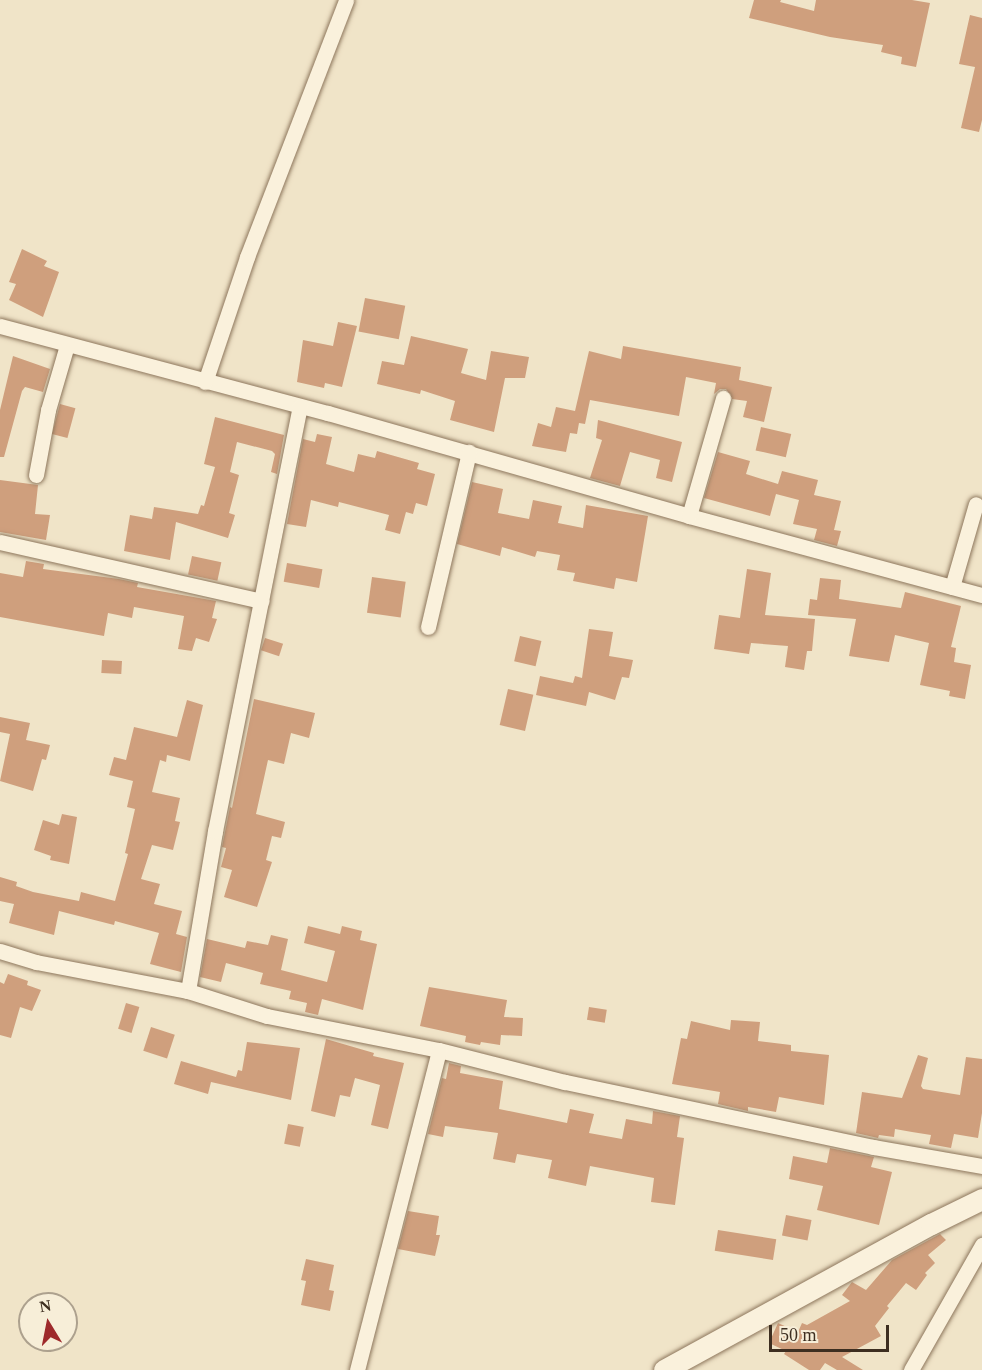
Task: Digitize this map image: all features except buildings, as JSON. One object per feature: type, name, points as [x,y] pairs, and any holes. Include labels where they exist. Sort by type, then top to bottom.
[{"type":"main road","points":[[664,1370],[931,1224],[982,1199]]},
{"type":"street","points":[[205,382],[247,257],[346,0]]},
{"type":"street","points":[[0,326],[469,452],[689,516],[982,595]]},
{"type":"street","points":[[36,476],[48,410],[67,345]]},
{"type":"street","points":[[689,516],[723,398]]},
{"type":"street","points":[[188,991],[215,831],[300,406]]},
{"type":"street","points":[[428,627],[469,452]]},
{"type":"street","points":[[952,587],[976,504]]},
{"type":"street","points":[[0,542],[261,601]]},
{"type":"street","points":[[0,951],[36,963],[188,991],[267,1017],[439,1050],[477,1062],[873,1147],[982,1166]]},
{"type":"street","points":[[357,1370],[414,1155],[423,1106],[439,1050]]},
{"type":"street","points":[[911,1370],[982,1245]]}]
